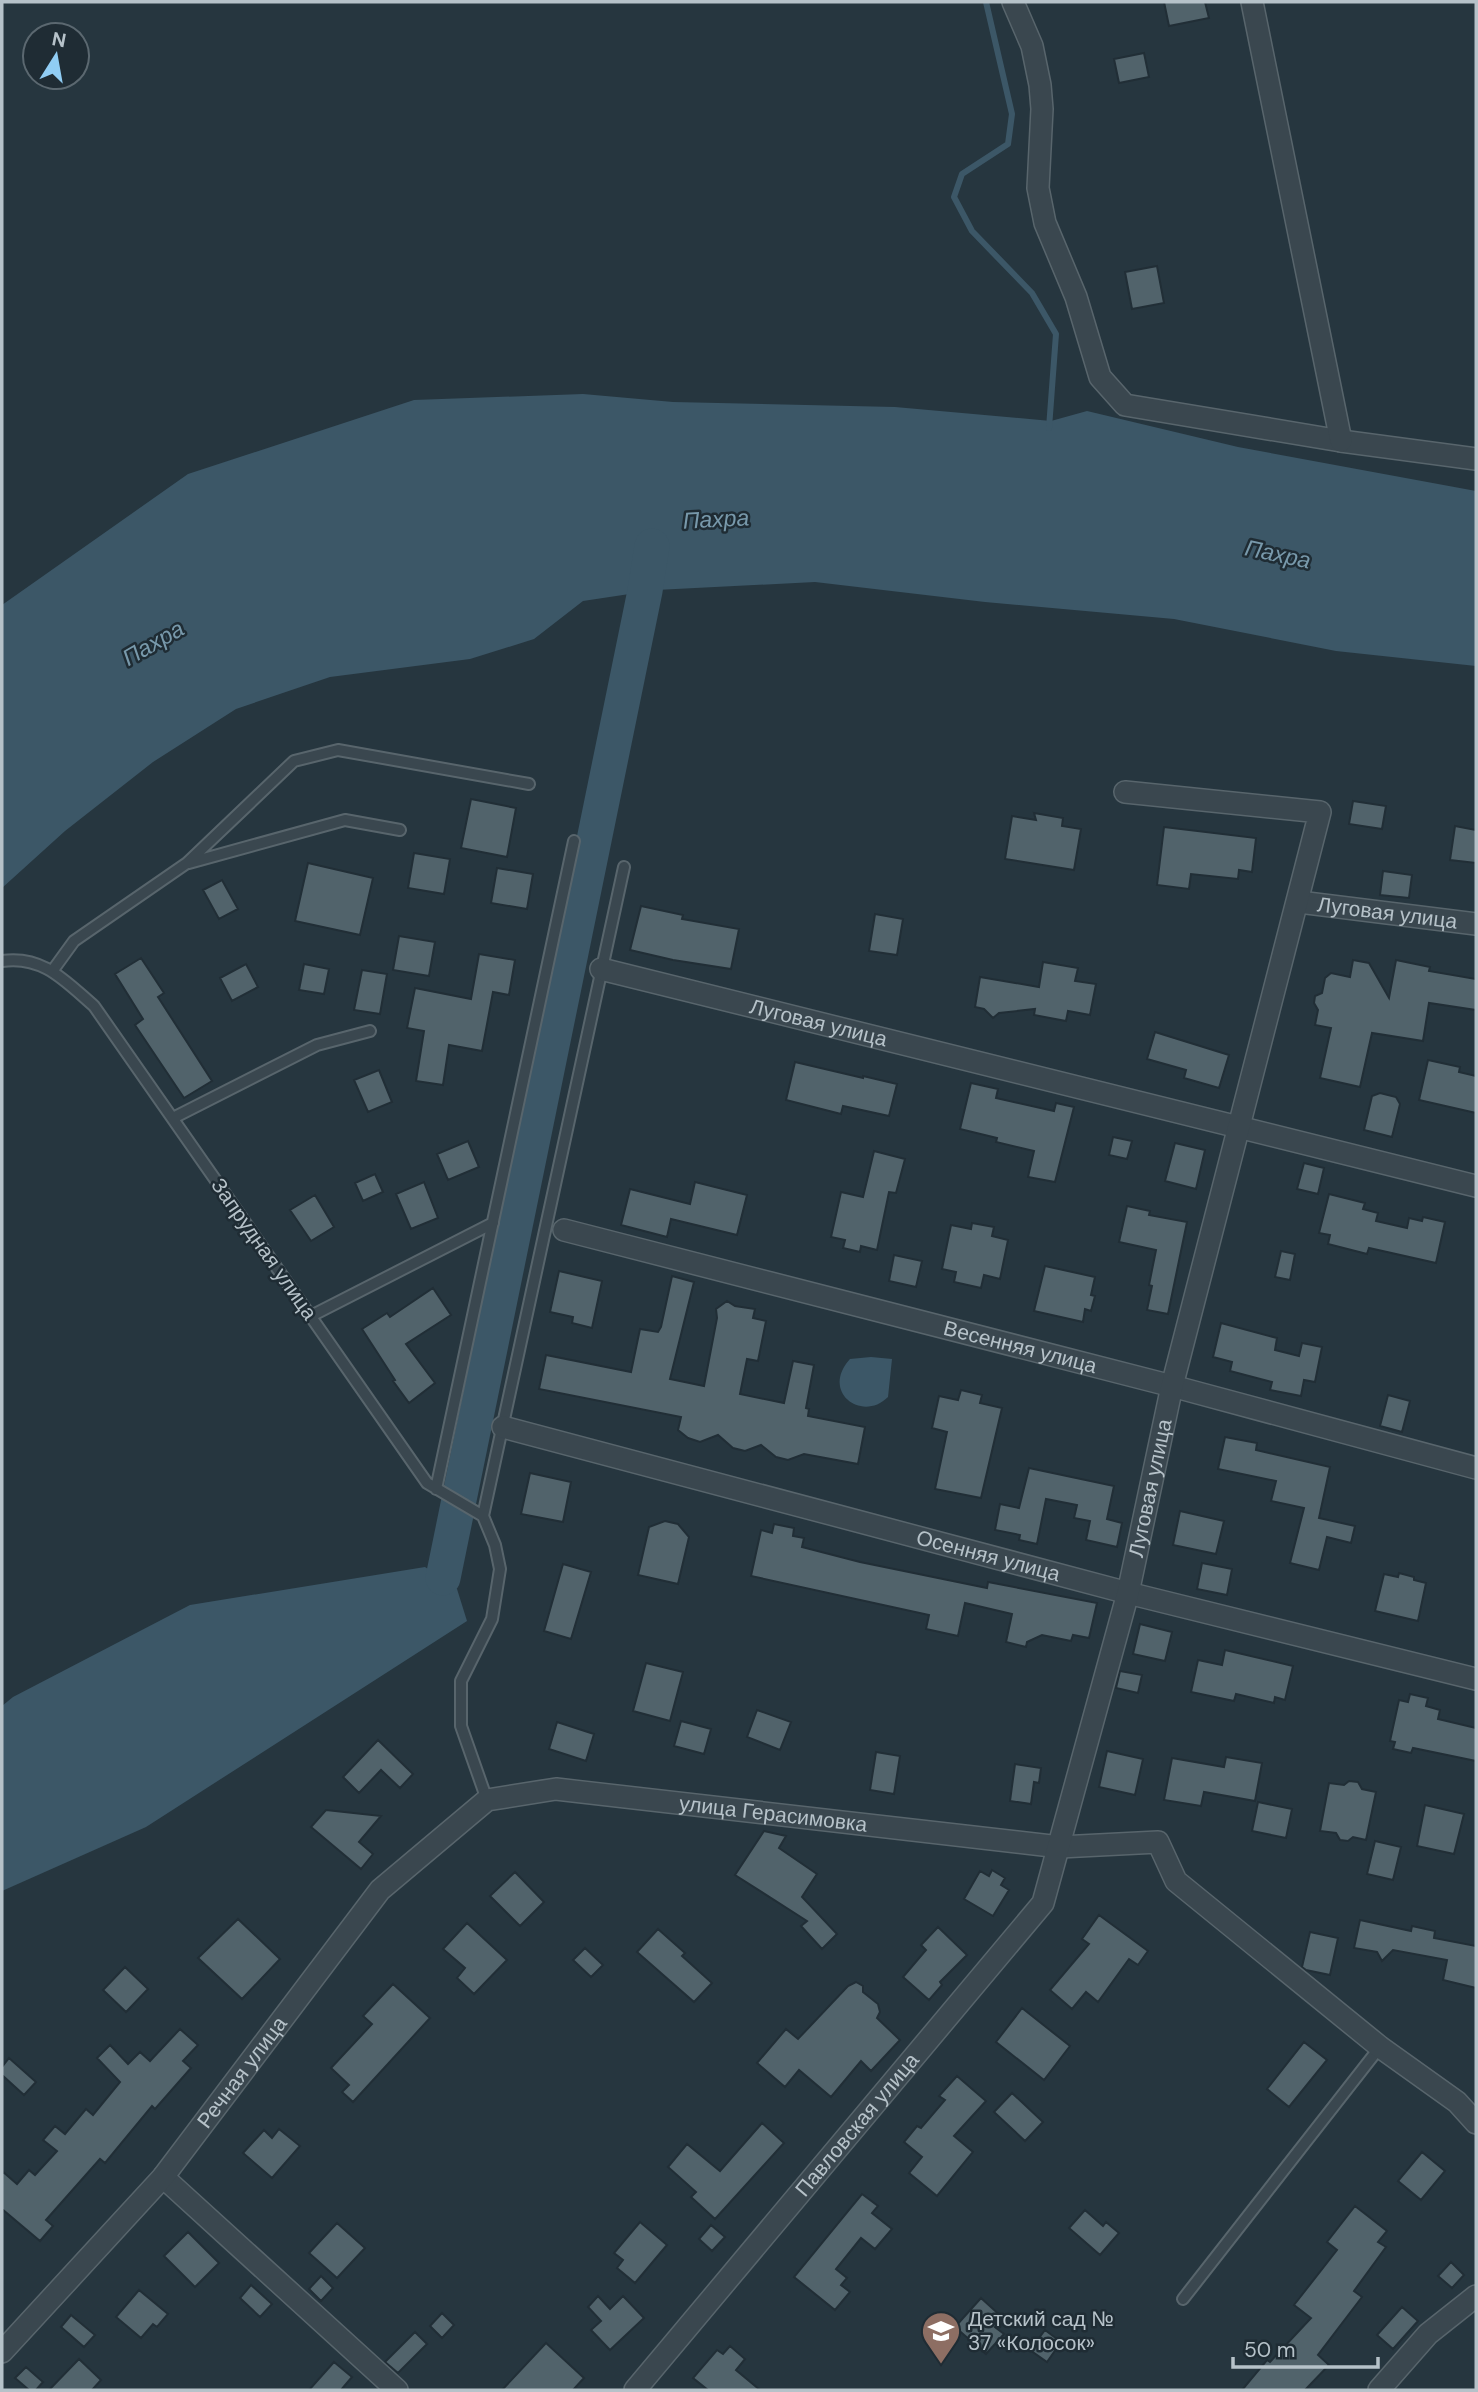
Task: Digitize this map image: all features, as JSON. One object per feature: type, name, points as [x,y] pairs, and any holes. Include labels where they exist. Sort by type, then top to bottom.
[{"type":"street","points":[[1013,2],[1032,46],[1040,85],[1042,109],[1038,188],[1045,223],[1076,296],[1100,377],[1125,405],[1341,441],[1476,458]]},
{"type":"street","points":[[1252,2],[1341,441]]},
{"type":"street","name":"Луговая улица","points":[[1060,1847],[1128,1593],[1172,1385],[1299,902],[1320,812],[1125,792]]},
{"type":"street","name":"Луговая улица","points":[[1299,902],[1476,924]]},
{"type":"street","name":"Луговая улица","points":[[601,969],[1476,1186]]},
{"type":"street","name":"Весенняя улица","points":[[564,1230],[1172,1385],[1476,1468]]},
{"type":"street","name":"Осенняя улица","points":[[503,1427],[1128,1593],[1476,1679]]},
{"type":"street","name":"улица Герасимовка","points":[[487,1800],[556,1789],[1060,1847],[1158,1842],[1177,1881],[1380,2047]]},
{"type":"street","name":"Речная улица","points":[[2,2352],[163,2177],[380,1890],[487,1800]]},
{"type":"street","name":"Павловская улица","points":[[635,2390],[1043,1903],[1060,1847]]},
{"type":"street","points":[[1380,2047],[1457,2102],[1476,2123]]},
{"type":"street","points":[[163,2177],[397,2390]]},
{"type":"street","points":[[1379,2390],[1428,2334],[1476,2296]]},
{"type":"lane","points":[[2,961],[18,959],[52,970],[74,941],[187,863],[294,761],[338,750],[529,784]]},
{"type":"lane","points":[[187,863],[345,820],[400,830]]},
{"type":"lane","points":[[436,1489],[574,841]]},
{"type":"lane","points":[[487,1800],[461,1726],[461,1681],[492,1619],[500,1569],[495,1545],[483,1516],[624,867]]},
{"type":"lane","name":"Запрудная улица","points":[[52,970],[94,1006],[427,1483],[483,1516]]},
{"type":"lane","points":[[173,1118],[317,1045],[370,1031]]},
{"type":"lane","points":[[311,1316],[493,1223]]},
{"type":"lane","points":[[1183,2299],[1380,2047]]},
{"type":"water","name":"Пахра","points":[[583,394],[673,402],[895,407],[1051,421],[1087,411],[1238,447],[1476,491],[1476,666],[1336,651],[1174,619],[985,602],[815,582],[656,590],[583,601],[534,639],[470,659],[330,677],[236,709],[153,762],[65,831],[2,888],[2,605],[188,474],[414,400]]},
{"type":"water","points":[[850,1359],[892,1359],[888,1397],[867,1407],[848,1400],[840,1383],[842,1371]]},
{"type":"water","points":[[425,1567],[457,1589],[467,1621],[146,1827],[2,1891],[2,1706],[13,1697],[190,1605]]},
{"type":"building","points":[[1164,2],[1205,2],[1209,18],[1169,26]]},
{"type":"building","points":[[1144,53],[1149,77],[1119,83],[1114,59]]},
{"type":"building","points":[[1157,266],[1164,303],[1132,309],[1125,272]]},
{"type":"building","points":[[471,799],[516,808],[507,857],[461,848]]},
{"type":"building","points":[[1353,801],[1386,806],[1382,829],[1349,824]]},
{"type":"building","points":[[1034,813],[1063,818],[1062,826],[1081,829],[1074,870],[1005,859],[1012,816],[1036,820]]},
{"type":"building","points":[[1455,826],[1476,830],[1476,863],[1450,860]]},
{"type":"building","points":[[1164,827],[1256,838],[1252,872],[1239,870],[1238,879],[1191,874],[1189,889],[1157,885]]},
{"type":"building","points":[[414,853],[450,859],[444,894],[408,888]]},
{"type":"building","points":[[308,863],[373,878],[360,935],[295,921]]},
{"type":"building","points":[[497,868],[533,874],[527,909],[491,903]]},
{"type":"building","points":[[1383,871],[1412,875],[1409,898],[1380,895]]},
{"type":"building","points":[[222,880],[238,909],[219,919],[203,890]]},
{"type":"building","points":[[641,906],[683,915],[682,919],[739,929],[731,969],[630,950]]},
{"type":"building","points":[[875,914],[903,919],[897,955],[869,951]]},
{"type":"building","points":[[399,936],[435,942],[429,976],[393,970]]},
{"type":"building","points":[[479,954],[515,960],[509,995],[493,992],[482,1051],[449,1045],[443,1085],[416,1081],[424,1031],[407,1028],[415,988],[471,999]]},
{"type":"building","points":[[141,958],[164,993],[158,997],[212,1081],[184,1098],[135,1025],[143,1019],[115,974]]},
{"type":"building","points":[[1353,960],[1369,963],[1389,998],[1396,960],[1430,967],[1429,971],[1476,979],[1476,1010],[1429,1003],[1423,1041],[1372,1033],[1360,1087],[1320,1078],[1331,1028],[1315,1025],[1318,1010],[1314,1003],[1315,996],[1322,993],[1325,978],[1331,973],[1350,977]]},
{"type":"building","points":[[1043,962],[1078,968],[1075,981],[1096,984],[1090,1015],[1068,1011],[1066,1021],[1034,1015],[1035,1009],[999,1013],[993,1018],[984,1009],[975,1007],[980,977],[1039,987]]},
{"type":"building","points":[[246,964],[258,987],[232,1001],[220,978]]},
{"type":"building","points":[[304,964],[329,969],[324,994],[299,990]]},
{"type":"building","points":[[362,970],[387,974],[380,1014],[354,1010]]},
{"type":"building","points":[[1155,1032],[1229,1055],[1219,1088],[1184,1078],[1186,1070],[1147,1059]]},
{"type":"building","points":[[1428,1060],[1460,1067],[1459,1072],[1476,1076],[1476,1113],[1419,1100]]},
{"type":"building","points":[[795,1062],[897,1084],[889,1116],[843,1106],[841,1114],[786,1100]]},
{"type":"building","points":[[379,1070],[392,1102],[368,1112],[354,1080]]},
{"type":"building","points":[[971,1083],[998,1089],[996,1098],[1054,1111],[1056,1103],[1074,1107],[1055,1182],[1028,1177],[1034,1151],[996,1142],[997,1138],[960,1129]]},
{"type":"building","points":[[1380,1093],[1396,1097],[1400,1104],[1392,1137],[1364,1130],[1372,1096]]},
{"type":"building","points":[[1113,1137],[1132,1141],[1127,1159],[1109,1155]]},
{"type":"building","points":[[468,1141],[479,1167],[448,1180],[437,1154]]},
{"type":"building","points":[[1175,1143],[1205,1150],[1196,1189],[1165,1181]]},
{"type":"building","points":[[874,1151],[905,1159],[896,1193],[889,1192],[877,1250],[861,1246],[860,1252],[843,1248],[845,1240],[831,1237],[841,1192],[863,1197]]},
{"type":"building","points":[[1304,1163],[1324,1168],[1318,1194],[1297,1189]]},
{"type":"building","points":[[375,1174],[383,1192],[363,1201],[355,1183]]},
{"type":"building","points":[[424,1182],[438,1218],[411,1229],[396,1194]]},
{"type":"building","points":[[695,1182],[747,1195],[737,1235],[671,1219],[667,1237],[621,1225],[630,1189],[690,1204]]},
{"type":"building","points":[[1329,1194],[1365,1203],[1363,1209],[1378,1213],[1376,1221],[1407,1228],[1409,1218],[1422,1221],[1423,1217],[1445,1222],[1436,1263],[1369,1248],[1367,1254],[1328,1244],[1330,1235],[1319,1233]]},
{"type":"building","points":[[315,1195],[334,1227],[311,1241],[290,1210]]},
{"type":"building","points":[[1127,1206],[1150,1211],[1149,1215],[1187,1222],[1168,1314],[1147,1310],[1156,1250],[1119,1242]]},
{"type":"building","points":[[972,1223],[994,1227],[992,1236],[1008,1240],[1000,1279],[984,1275],[981,1288],[954,1282],[956,1272],[942,1269],[951,1225],[971,1229]]},
{"type":"building","points":[[1281,1251],[1295,1254],[1290,1280],[1275,1277]]},
{"type":"building","points":[[894,1255],[922,1261],[916,1287],[889,1281]]},
{"type":"building","points":[[1045,1266],[1095,1277],[1091,1295],[1095,1296],[1091,1311],[1085,1309],[1083,1322],[1034,1311]]},
{"type":"building","points":[[559,1271],[602,1281],[592,1328],[572,1323],[573,1317],[550,1312]]},
{"type":"building","points":[[672,1276],[694,1282],[670,1379],[704,1386],[717,1318],[716,1309],[727,1301],[735,1306],[755,1309],[753,1318],[766,1321],[758,1361],[747,1359],[740,1394],[784,1403],[793,1361],[814,1365],[806,1408],[809,1409],[808,1416],[865,1427],[858,1464],[804,1454],[788,1460],[776,1457],[761,1445],[745,1451],[733,1448],[718,1435],[700,1442],[688,1438],[678,1430],[681,1417],[539,1389],[546,1355],[631,1372],[640,1329],[658,1332],[661,1327]]},
{"type":"building","points":[[433,1288],[451,1315],[406,1344],[435,1383],[409,1403],[362,1329],[387,1313],[390,1317]]},
{"type":"building","points":[[1221,1323],[1277,1338],[1275,1350],[1299,1356],[1302,1343],[1322,1347],[1315,1382],[1304,1380],[1301,1396],[1270,1390],[1272,1382],[1230,1371],[1232,1362],[1213,1357]]},
{"type":"building","points":[[961,1390],[982,1395],[980,1403],[1002,1408],[981,1498],[935,1489],[947,1432],[932,1428],[939,1396],[958,1400]]},
{"type":"building","points":[[1388,1395],[1410,1401],[1402,1432],[1380,1426]]},
{"type":"building","points":[[1225,1437],[1257,1443],[1256,1450],[1330,1467],[1319,1518],[1355,1526],[1351,1543],[1327,1537],[1319,1570],[1290,1563],[1304,1508],[1271,1501],[1276,1481],[1218,1469]]},
{"type":"building","points":[[1029,1468],[1114,1486],[1107,1519],[1122,1523],[1117,1547],[1086,1540],[1090,1521],[1074,1518],[1077,1505],[1046,1499],[1037,1544],[1019,1540],[1020,1535],[995,1530],[1000,1504],[1019,1508]]},
{"type":"building","points":[[530,1473],[571,1482],[563,1522],[521,1514]]},
{"type":"building","points":[[1180,1511],[1224,1521],[1216,1554],[1173,1545]]},
{"type":"building","points":[[665,1521],[678,1524],[689,1537],[678,1584],[638,1575],[649,1527]]},
{"type":"building","points":[[774,1524],[794,1528],[793,1536],[804,1538],[802,1547],[860,1562],[987,1588],[988,1582],[1097,1603],[1089,1638],[1073,1635],[1071,1641],[1042,1635],[1027,1642],[1026,1647],[1006,1642],[1012,1614],[965,1603],[958,1636],[926,1629],[929,1615],[751,1576],[761,1530],[772,1533]]},
{"type":"building","points":[[1202,1563],[1232,1569],[1227,1595],[1197,1589]]},
{"type":"building","points":[[563,1564],[591,1572],[571,1639],[544,1631]]},
{"type":"building","points":[[1399,1573],[1426,1583],[1418,1621],[1375,1611],[1384,1574],[1398,1577]]},
{"type":"building","points":[[1140,1624],[1172,1632],[1165,1661],[1133,1654]]},
{"type":"building","points":[[1225,1650],[1293,1666],[1285,1700],[1275,1697],[1274,1703],[1236,1694],[1234,1701],[1191,1692],[1198,1660],[1222,1665]]},
{"type":"building","points":[[646,1663],[683,1672],[670,1721],[633,1711]]},
{"type":"building","points":[[1120,1671],[1142,1675],[1138,1693],[1116,1688]]},
{"type":"building","points":[[1410,1694],[1428,1698],[1426,1706],[1440,1710],[1438,1719],[1476,1728],[1476,1761],[1413,1748],[1411,1753],[1393,1749],[1395,1742],[1390,1741],[1399,1700],[1408,1702]]},
{"type":"building","points":[[757,1710],[791,1722],[780,1750],[747,1737]]},
{"type":"building","points":[[681,1721],[711,1729],[704,1754],[674,1746]]},
{"type":"building","points":[[557,1722],[594,1734],[586,1761],[549,1749]]},
{"type":"building","points":[[378,1740],[413,1774],[400,1788],[381,1770],[359,1793],[343,1777]]},
{"type":"building","points":[[1107,1751],[1143,1759],[1135,1795],[1099,1787]]},
{"type":"building","points":[[876,1752],[900,1756],[894,1794],[870,1790]]},
{"type":"building","points":[[1226,1757],[1262,1763],[1255,1801],[1204,1792],[1201,1806],[1164,1800],[1172,1758],[1224,1767]]},
{"type":"building","points":[[1015,1764],[1041,1768],[1039,1783],[1034,1782],[1031,1804],[1010,1801]]},
{"type":"building","points":[[1349,1781],[1358,1782],[1362,1789],[1376,1792],[1366,1840],[1353,1837],[1348,1841],[1340,1840],[1336,1833],[1320,1831],[1329,1783],[1344,1785]]},
{"type":"building","points":[[1258,1802],[1292,1809],[1286,1838],[1252,1831]]},
{"type":"building","points":[[1425,1805],[1464,1814],[1454,1854],[1417,1846]]},
{"type":"building","points":[[326,1810],[381,1816],[359,1842],[373,1854],[361,1869],[311,1827]]},
{"type":"building","points":[[764,1831],[786,1836],[779,1848],[817,1874],[802,1897],[837,1934],[822,1949],[801,1926],[807,1921],[735,1875]]},
{"type":"building","points":[[1375,1841],[1401,1847],[1393,1880],[1367,1874]]},
{"type":"building","points":[[992,1870],[1005,1878],[1001,1885],[1009,1890],[993,1916],[964,1899],[980,1871],[989,1876]]},
{"type":"building","points":[[515,1872],[544,1902],[520,1926],[490,1896]]},
{"type":"building","points":[[1099,1915],[1148,1951],[1138,1965],[1129,1959],[1098,2002],[1086,1992],[1072,2009],[1050,1990],[1089,1944],[1082,1939]]},
{"type":"building","points":[[238,1919],[280,1959],[242,1999],[198,1958]]},
{"type":"building","points":[[1360,1920],[1411,1931],[1412,1926],[1435,1931],[1434,1938],[1476,1946],[1476,1988],[1443,1980],[1447,1960],[1393,1950],[1382,1961],[1377,1952],[1354,1948]]},
{"type":"building","points":[[467,1923],[507,1960],[474,1994],[457,1978],[465,1968],[443,1949]]},
{"type":"building","points":[[938,1927],[967,1955],[940,1982],[942,1985],[929,2000],[903,1977],[926,1950],[921,1945]]},
{"type":"building","points":[[658,1929],[685,1953],[682,1956],[712,1983],[694,2002],[637,1952]]},
{"type":"building","points":[[1310,1932],[1338,1938],[1330,1975],[1302,1967]]},
{"type":"building","points":[[585,1948],[603,1965],[591,1977],[573,1960]]},
{"type":"building","points":[[125,1967],[148,1989],[126,2012],[103,1990]]},
{"type":"building","points":[[856,1982],[863,1986],[863,1992],[878,2004],[880,2012],[877,2018],[900,2040],[871,2071],[861,2061],[831,2097],[799,2070],[785,2087],[757,2063],[786,2029],[798,2039],[848,1986]]},
{"type":"building","points":[[393,1984],[430,2018],[353,2102],[342,2092],[349,2085],[331,2068],[372,2024],[363,2016]]},
{"type":"building","points":[[1022,2008],[1070,2046],[1044,2080],[996,2042]]},
{"type":"building","points":[[180,2029],[198,2045],[183,2061],[191,2068],[155,2109],[152,2106],[105,2163],[100,2159],[46,2220],[53,2226],[40,2241],[2,2209],[2,2171],[17,2184],[29,2170],[35,2175],[57,2151],[43,2140],[55,2126],[65,2134],[86,2109],[93,2115],[120,2082],[97,2058],[110,2045],[128,2064],[140,2052],[150,2061]]},
{"type":"building","points":[[1304,2042],[1327,2060],[1289,2107],[1267,2089]]},
{"type":"building","points":[[9,2058],[36,2082],[24,2095],[2,2075],[2,2067]]},
{"type":"building","points":[[957,2076],[986,2101],[954,2136],[973,2152],[937,2196],[909,2173],[922,2157],[904,2142],[917,2126],[921,2128],[945,2100],[939,2096]]},
{"type":"building","points":[[1012,2093],[1043,2122],[1025,2141],[994,2112]]},
{"type":"building","points":[[762,2123],[784,2143],[715,2219],[691,2197],[696,2192],[668,2167],[687,2144],[720,2171]]},
{"type":"building","points":[[279,2129],[300,2146],[272,2178],[243,2153],[264,2130],[272,2138]]},
{"type":"building","points":[[1422,2152],[1445,2171],[1421,2200],[1398,2181]]},
{"type":"building","points":[[862,2194],[878,2206],[872,2213],[892,2229],[875,2249],[861,2238],[836,2269],[847,2278],[841,2285],[850,2292],[835,2310],[794,2277]]},
{"type":"building","points":[[1355,2206],[1387,2231],[1378,2242],[1386,2247],[1354,2291],[1362,2297],[1318,2355],[1329,2365],[1305,2390],[1242,2390],[1267,2360],[1270,2362],[1311,2318],[1294,2305],[1337,2250],[1327,2242]]},
{"type":"building","points":[[1085,2210],[1103,2226],[1106,2222],[1119,2233],[1100,2255],[1069,2228]]},
{"type":"building","points":[[640,2222],[667,2245],[635,2283],[617,2268],[623,2260],[614,2253]]},
{"type":"building","points":[[337,2223],[365,2248],[337,2278],[309,2253]]},
{"type":"building","points":[[711,2225],[725,2237],[712,2251],[699,2239]]},
{"type":"building","points":[[188,2232],[219,2263],[195,2287],[164,2256]]},
{"type":"building","points":[[1451,2262],[1464,2275],[1452,2288],[1438,2276]]},
{"type":"building","points":[[321,2276],[333,2288],[321,2301],[309,2289]]},
{"type":"building","points":[[251,2285],[272,2304],[260,2317],[240,2298]]},
{"type":"building","points":[[139,2290],[168,2314],[157,2327],[153,2324],[141,2338],[116,2317]]},
{"type":"building","points":[[598,2296],[610,2309],[623,2296],[644,2318],[610,2350],[591,2330],[601,2321],[588,2307]]},
{"type":"building","points":[[981,2298],[1003,2318],[995,2327],[1004,2334],[986,2354],[955,2327]]},
{"type":"building","points":[[1402,2307],[1418,2321],[1393,2349],[1377,2335]]},
{"type":"building","points":[[442,2313],[454,2325],[442,2338],[430,2326]]},
{"type":"building","points":[[71,2315],[95,2335],[84,2347],[61,2327]]},
{"type":"building","points":[[1045,2330],[1061,2342],[1047,2362],[1030,2350]]},
{"type":"building","points":[[415,2332],[427,2344],[398,2373],[385,2362]]},
{"type":"building","points":[[546,2343],[584,2378],[573,2390],[502,2390]]},
{"type":"building","points":[[730,2346],[745,2359],[736,2370],[760,2390],[708,2390],[693,2378],[717,2350],[723,2354]]},
{"type":"building","points":[[79,2359],[101,2380],[92,2390],[49,2390]]},
{"type":"building","points":[[334,2362],[352,2377],[341,2390],[309,2390]]},
{"type":"building","points":[[26,2367],[43,2382],[36,2390],[29,2390],[15,2378]]},
{"type":"waterway","points":[[986,2],[1012,114],[1008,144],[962,174],[954,197],[972,231],[1032,293],[1056,334],[1049,428]]},
{"type":"waterway","points":[[443,1578],[652,546]]},
{"type":"place","name":"Детский сад № 37 «Колосок»","points":[[941,2365]]}]
